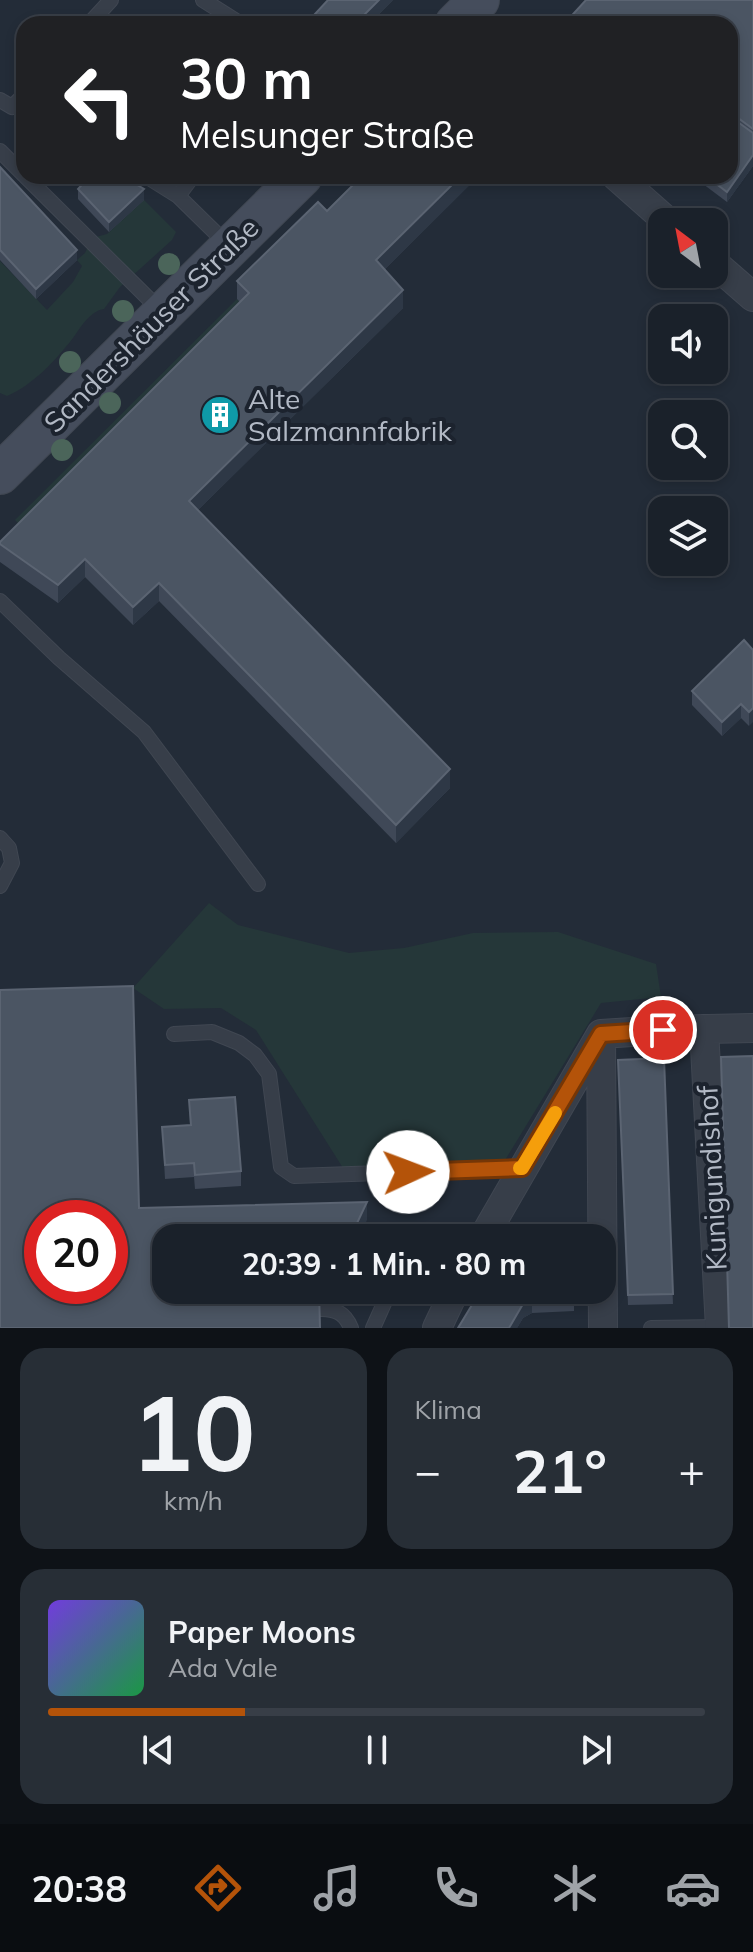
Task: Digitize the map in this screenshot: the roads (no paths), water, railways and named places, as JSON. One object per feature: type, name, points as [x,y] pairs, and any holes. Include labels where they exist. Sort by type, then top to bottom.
[{"type":"main road","points":[[463,16],[479,0]]},
{"type":"main road","name":"Sandershäuser Straße","points":[[10,458],[294,184]]},
{"type":"street","points":[[625,184],[652,208]]},
{"type":"street","points":[[728,275],[753,297]]},
{"type":"street","points":[[601,1034],[753,1028]]},
{"type":"street","name":"Kunigundishof","points":[[704,1029],[720,1327]]},
{"type":"street","points":[[491,1224],[601,1034]]},
{"type":"street","points":[[601,1034],[603,1328]]},
{"type":"street","points":[[437,1328],[448,1304]]},
{"type":"lane","points":[[96,16],[111,0]]},
{"type":"lane","points":[[203,0],[228,16]]},
{"type":"lane","points":[[0,151],[16,168]]},
{"type":"lane","points":[[32,184],[163,313]]},
{"type":"lane","points":[[163,184],[230,247]]},
{"type":"lane","points":[[178,196],[187,184]]},
{"type":"lane","points":[[0,601],[59,658],[144,732],[258,884]]},
{"type":"lane","points":[[0,838],[9,848],[12,863],[0,886]]},
{"type":"lane","points":[[174,1034],[212,1032],[239,1043],[255,1055],[269,1074],[281,1167],[294,1176],[522,1168]]},
{"type":"lane","points":[[373,1328],[384,1304]]},
{"type":"lane","points":[[318,1309],[329,1308],[344,1314],[351,1328]]},
{"type":"lane","points":[[651,1328],[720,1327]]},
{"type":"place","name":"Alte Salzmannfabrik","points":[[220,415]]}]
